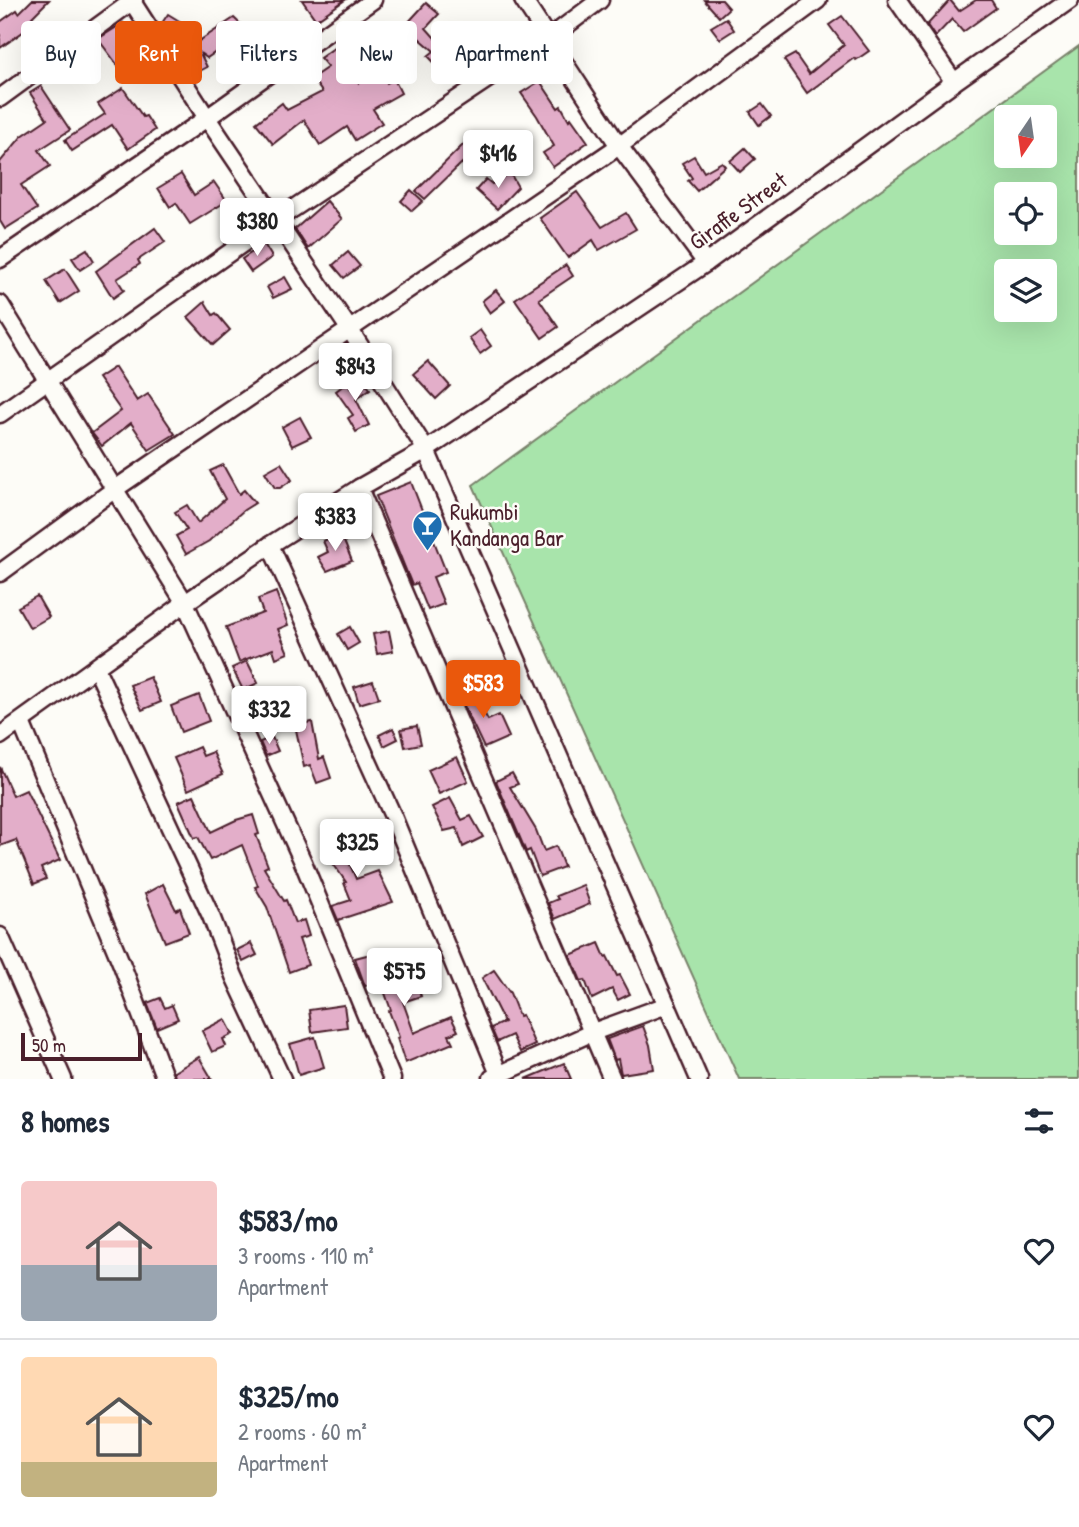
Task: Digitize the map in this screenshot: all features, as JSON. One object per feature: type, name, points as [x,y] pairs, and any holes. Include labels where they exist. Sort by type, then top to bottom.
[{"type":"street","points":[[0,259],[207,118],[373,0]]},
{"type":"street","points":[[523,0],[536,21]]},
{"type":"street","points":[[572,21],[600,0]]},
{"type":"street","points":[[0,573],[115,489],[619,146],[818,0]]},
{"type":"street","points":[[897,0],[954,82]]},
{"type":"street","name":"Giraffe Street","points":[[0,736],[270,545],[359,488],[426,450],[706,263],[1070,0]]},
{"type":"street","points":[[0,98],[133,1],[426,450],[699,1079]]},
{"type":"street","points":[[573,77],[619,146],[706,263]]},
{"type":"street","points":[[0,414],[276,220],[480,84]]},
{"type":"street","points":[[0,304],[185,603],[303,862],[392,1079]]},
{"type":"street","points":[[359,488],[612,1079]]},
{"type":"street","points":[[270,545],[392,814],[497,1078],[593,1032],[667,1006]]},
{"type":"street","points":[[96,668],[211,916],[234,976],[282,1079]]},
{"type":"street","points":[[21,722],[122,965],[165,1079]]},
{"type":"street","points":[[0,936],[63,1079]]},
{"type":"green space","points":[[1079,46],[1079,1079],[739,1079],[473,485],[994,108],[994,168],[1057,168],[1057,105],[998,105]]},
{"type":"building","points":[[32,0],[49,0],[32,17],[36,21],[21,21],[21,33],[0,48],[0,22],[17,10],[19,13]]},
{"type":"building","points":[[302,0],[345,0],[316,20]]},
{"type":"building","points":[[704,0],[722,0],[729,8],[719,17]]},
{"type":"building","points":[[950,0],[959,11],[976,0],[991,0],[996,8],[963,32],[952,19],[935,37],[927,25]]},
{"type":"building","points":[[426,3],[439,14],[426,28],[431,34],[431,48],[417,36],[417,21],[410,21]]},
{"type":"building","points":[[168,14],[179,21],[163,21]]},
{"type":"building","points":[[842,16],[869,51],[856,60],[854,58],[807,93],[784,60],[795,54],[809,74],[844,45],[829,25]]},
{"type":"building","points":[[726,18],[734,30],[720,39],[711,27]]},
{"type":"building","points":[[115,28],[115,62],[101,43],[101,37]]},
{"type":"building","points":[[216,30],[216,52],[207,58],[202,54],[202,39]]},
{"type":"building","points":[[334,48],[336,51],[336,84],[396,84],[401,93],[373,109],[382,123],[355,140],[347,127],[320,145],[304,120],[273,144],[256,123],[282,103],[287,110],[322,92],[316,84],[322,84],[322,71],[328,67],[322,57]]},
{"type":"building","points":[[202,57],[207,67],[202,70]]},
{"type":"building","points":[[535,84],[542,84],[558,108],[561,106],[588,142],[553,167],[543,153],[554,146],[521,93]]},
{"type":"building","points":[[41,86],[70,130],[39,150],[50,166],[21,185],[37,209],[5,229],[0,221],[0,162],[22,136],[47,119],[30,93]]},
{"type":"building","points":[[123,88],[155,130],[128,149],[112,125],[72,151],[65,140],[105,114],[98,104]]},
{"type":"building","points":[[762,104],[771,116],[759,125],[750,112]]},
{"type":"building","points":[[470,142],[477,158],[465,167],[462,163],[425,199],[416,191],[464,144],[465,146]]},
{"type":"building","points":[[745,148],[755,159],[740,172],[730,161]]},
{"type":"building","points":[[694,156],[704,172],[722,162],[725,166],[697,191],[688,181],[692,178],[682,163]]},
{"type":"building","points":[[510,173],[518,187],[497,209],[476,190],[486,179],[492,184]]},
{"type":"building","points":[[181,174],[194,195],[214,182],[227,201],[190,224],[176,203],[170,207],[158,188]]},
{"type":"building","points":[[411,190],[423,201],[412,211],[401,201]]},
{"type":"building","points":[[577,192],[602,227],[626,213],[636,229],[599,250],[593,240],[568,258],[540,218]]},
{"type":"building","points":[[327,201],[342,219],[308,249],[295,229]]},
{"type":"building","points":[[155,228],[165,242],[138,260],[140,264],[117,279],[124,290],[113,298],[96,271]]},
{"type":"building","points":[[264,244],[272,257],[251,272],[242,259]]},
{"type":"building","points":[[87,249],[94,261],[80,270],[72,258]]},
{"type":"building","points":[[348,252],[360,266],[344,278],[333,265]]},
{"type":"building","points":[[566,265],[573,276],[539,299],[558,327],[542,338],[515,299]]},
{"type":"building","points":[[65,269],[79,291],[60,303],[46,281]]},
{"type":"building","points":[[285,277],[292,289],[273,298],[267,287]]},
{"type":"building","points":[[496,290],[505,301],[490,313],[482,301]]},
{"type":"building","points":[[205,302],[213,315],[216,313],[230,330],[213,345],[188,317]]},
{"type":"building","points":[[480,330],[491,346],[480,354],[469,338]]},
{"type":"building","points":[[428,361],[450,386],[436,399],[413,374]]},
{"type":"building","points":[[115,367],[137,401],[148,394],[175,434],[149,450],[131,423],[102,446],[92,433],[121,411],[98,378]]},
{"type":"building","points":[[363,379],[370,389],[356,399],[369,425],[356,432],[348,418],[353,415],[336,391],[348,382],[351,387]]},
{"type":"building","points":[[300,417],[311,437],[292,446],[282,427]]},
{"type":"building","points":[[281,463],[292,480],[280,488],[275,488],[265,472]]},
{"type":"building","points":[[223,465],[239,494],[244,490],[255,503],[209,541],[186,554],[176,536],[187,530],[175,512],[187,505],[198,523],[225,499],[210,471]]},
{"type":"building","points":[[411,482],[446,572],[433,577],[444,604],[428,610],[417,583],[412,585],[376,496]]},
{"type":"building","points":[[341,534],[352,561],[327,571],[318,557],[328,552],[323,541]]},
{"type":"building","points":[[276,592],[288,625],[278,629],[288,653],[276,658],[273,649],[239,662],[226,627],[263,613],[258,599]]},
{"type":"building","points":[[37,596],[49,617],[30,628],[18,607]]},
{"type":"building","points":[[350,627],[359,643],[347,650],[338,634]]},
{"type":"building","points":[[389,631],[393,651],[377,654],[373,634]]},
{"type":"building","points":[[247,661],[258,683],[243,690],[232,668]]},
{"type":"building","points":[[150,677],[161,702],[142,710],[130,685]]},
{"type":"building","points":[[373,681],[379,698],[359,704],[354,687]]},
{"type":"building","points":[[469,685],[488,720],[499,715],[509,737],[484,748],[457,691]]},
{"type":"building","points":[[199,695],[209,721],[181,732],[171,706]]},
{"type":"building","points":[[312,722],[319,759],[324,757],[331,778],[317,783],[310,765],[304,767],[295,725]]},
{"type":"building","points":[[417,726],[421,744],[405,747],[401,729]]},
{"type":"building","points":[[393,728],[398,739],[384,746],[379,735]]},
{"type":"building","points":[[272,737],[278,751],[266,756],[260,742]]},
{"type":"building","points":[[199,747],[203,756],[213,752],[223,774],[188,790],[174,758]]},
{"type":"building","points":[[457,757],[468,781],[439,794],[428,770]]},
{"type":"building","points":[[0,767],[13,796],[26,790],[60,860],[41,868],[46,879],[34,884],[16,840],[0,846]]},
{"type":"building","points":[[512,773],[518,784],[510,787],[536,830],[544,851],[556,846],[564,867],[540,876],[530,850],[526,852],[496,781]]},
{"type":"building","points":[[194,795],[211,832],[253,815],[259,834],[256,835],[268,866],[264,868],[284,901],[286,900],[295,923],[304,920],[309,936],[299,939],[308,965],[289,972],[267,907],[255,887],[258,886],[242,845],[210,860],[198,837],[194,838],[178,802]]},
{"type":"building","points":[[450,798],[462,820],[471,816],[483,837],[463,847],[457,828],[444,831],[432,807]]},
{"type":"building","points":[[382,832],[371,841],[373,847],[357,850],[347,857],[356,879],[378,871],[393,902],[338,920],[332,906],[351,900],[344,883],[346,882],[325,852],[326,845]]},
{"type":"building","points":[[163,884],[176,910],[180,908],[189,933],[165,942],[145,894]]},
{"type":"building","points":[[583,885],[590,904],[555,919],[548,903],[558,899],[556,896]]},
{"type":"building","points":[[251,943],[257,955],[243,962],[237,950]]},
{"type":"building","points":[[599,943],[605,957],[607,956],[617,976],[620,975],[630,994],[618,1000],[612,989],[592,999],[585,980],[581,981],[570,955]]},
{"type":"building","points":[[390,949],[399,987],[416,981],[421,996],[403,1002],[414,1033],[451,1017],[458,1031],[449,1035],[453,1043],[405,1063],[381,982],[365,986],[355,958]]},
{"type":"building","points":[[494,970],[510,993],[535,1045],[520,1052],[512,1035],[497,1042],[491,1028],[504,1022],[482,978]]},
{"type":"building","points":[[160,998],[165,1008],[172,1005],[178,1019],[157,1028],[147,1003]]},
{"type":"building","points":[[344,1005],[347,1027],[312,1032],[309,1010]]},
{"type":"building","points":[[225,1019],[233,1034],[223,1039],[226,1046],[212,1052],[202,1031]]},
{"type":"building","points":[[643,1026],[654,1069],[621,1074],[618,1059],[615,1060],[607,1039]]},
{"type":"building","points":[[315,1037],[324,1067],[299,1075],[290,1044]]},
{"type":"building","points":[[199,1057],[212,1079],[175,1079],[174,1072]]},
{"type":"building","points":[[564,1063],[571,1079],[526,1079]]},
{"type":"place","name":"Rukumbi Kandanga Bar","points":[[427,552]]}]
